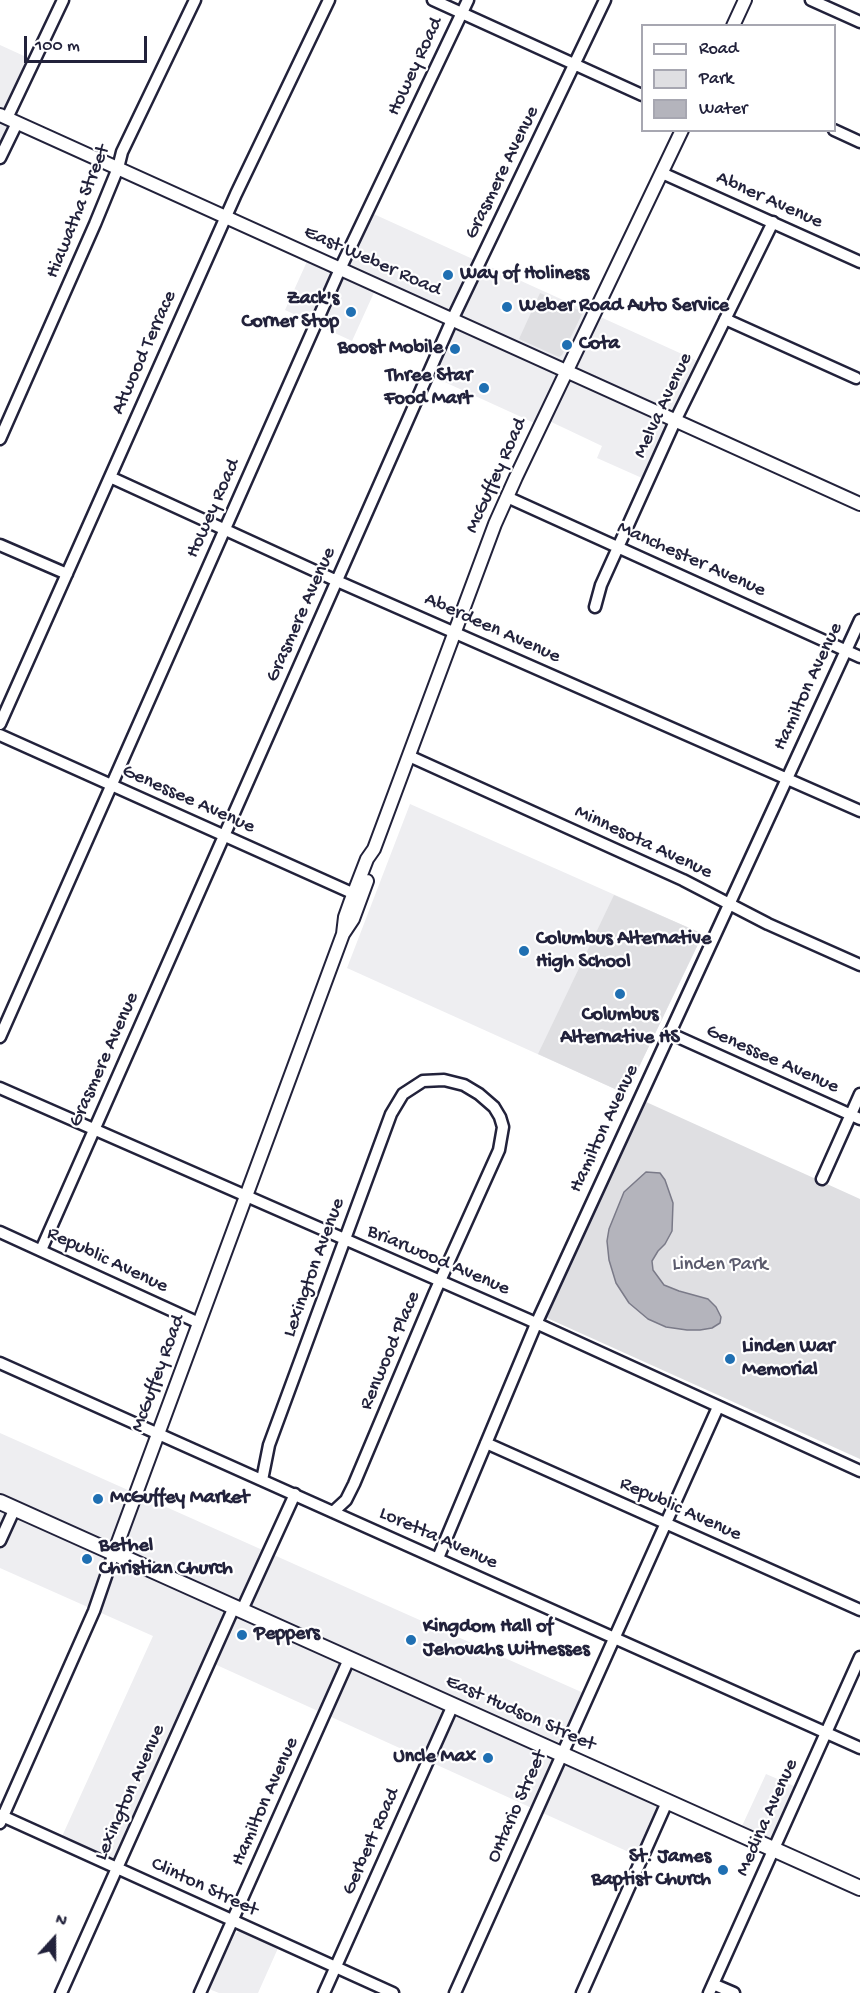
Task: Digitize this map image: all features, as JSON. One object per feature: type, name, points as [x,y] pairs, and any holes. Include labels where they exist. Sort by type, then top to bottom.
[{"type":"main road","name":"East Hudson Street","points":[[0,1502],[860,1888]]},
{"type":"street","points":[[0,158],[8,119],[63,0]]},
{"type":"street","name":"Hiawatha Street","points":[[0,439],[95,224],[118,168],[122,152],[195,0]]},
{"type":"street","name":"Atwood Terrace","points":[[0,724],[225,217],[329,0]]},
{"type":"street","points":[[433,0],[641,95]]},
{"type":"street","name":"Howey Road","points":[[0,1037],[340,269],[468,0]]},
{"type":"street","name":"Grasmere Avenue","points":[[41,1250],[452,320],[605,0]]},
{"type":"street","points":[[734,24],[745,0]]},
{"type":"street","points":[[811,0],[860,22]]},
{"type":"street","name":"East Weber Road","points":[[8,119],[860,504]]},
{"type":"street","points":[[836,131],[860,142]]},
{"type":"street","name":"McGuffey Road","points":[[1,1818],[94,1611],[157,1433],[343,934],[345,917],[357,895],[367,859],[374,849],[507,496],[681,132]]},
{"type":"street","name":"Abner Avenue","points":[[662,173],[860,262]]},
{"type":"street","name":"Melva Avenue","points":[[595,607],[601,585],[676,421],[773,222]]},
{"type":"street","points":[[725,320],[856,378]]},
{"type":"street","name":"Aberdeen Avenue","points":[[110,477],[169,502],[224,530],[860,811]]},
{"type":"street","name":"Manchester Avenue","points":[[507,496],[860,657]]},
{"type":"street","points":[[0,545],[67,574]]},
{"type":"street","name":"Hamilton Avenue","points":[[438,1558],[536,1324],[860,620]]},
{"type":"street","name":"Genessee Avenue","points":[[0,735],[357,895]]},
{"type":"street","name":"Minnesota Avenue","points":[[409,756],[684,880],[729,904],[860,965]]},
{"type":"street","name":"Genessee Avenue","points":[[669,1033],[855,1117]]},
{"type":"street","name":"Renwood Place","points":[[333,1512],[345,1500],[354,1484],[499,1150],[503,1127],[494,1107],[464,1085],[444,1080],[423,1081]]},
{"type":"street","name":"Lexington Avenue","points":[[262,1480],[269,1445],[391,1114],[403,1094],[423,1081]]},
{"type":"street","name":"Briarwood Avenue","points":[[0,1088],[536,1324],[860,1471]]},
{"type":"street","points":[[822,1179],[855,1117],[860,1094]]},
{"type":"street","name":"Republic Avenue","points":[[0,1232],[199,1323]]},
{"type":"street","name":"Loretta Avenue","points":[[0,1363],[860,1748]]},
{"type":"street","name":"Ontario Street","points":[[455,1993],[718,1407]]},
{"type":"street","name":"Republic Avenue","points":[[486,1443],[860,1610]]},
{"type":"street","name":"Lexington Avenue","points":[[61,1993],[238,1609],[295,1494]]},
{"type":"street","points":[[0,1541],[15,1508]]},
{"type":"street","name":"Medina Avenue","points":[[711,1989],[860,1658]]},
{"type":"street","name":"Hamilton Avenue","points":[[200,1993],[349,1659]]},
{"type":"street","name":"Gerbert Road","points":[[324,1993],[453,1706]]},
{"type":"street","points":[[582,1993],[668,1802]]},
{"type":"street","name":"Clinton Street","points":[[1,1818],[393,1993]]},
{"type":"street","points":[[711,1989],[734,1993]]},
{"type":"shaded area","points":[[0,45],[35,61],[7,118],[18,124],[0,162]]},
{"type":"shaded area","points":[[367,211],[704,364],[651,482],[597,458],[602,446],[545,419],[541,426],[427,374],[452,320],[377,286],[352,341],[285,310],[309,257],[340,271]]},
{"type":"shaded area","name":"Columbus Alternative High School","points":[[410,804],[703,934],[626,1094],[347,968]]},
{"type":"shaded area","points":[[0,1433],[588,1695],[560,1754],[668,1801],[642,1858],[210,1662],[116,1869],[59,1843],[153,1636],[0,1568]]},
{"type":"shaded area","points":[[766,1774],[801,1789],[776,1849],[736,1839]]},
{"type":"shaded area","points":[[242,1929],[279,1946],[258,1993],[219,1993],[209,1989],[235,1934]]},
{"type":"green space","points":[[540,293],[583,312],[559,357],[519,339]]},
{"type":"green space","name":"Columbus Alternative HS","points":[[614,895],[703,934],[626,1094],[538,1054]]},
{"type":"green space","name":"Linden Park","points":[[644,1101],[860,1199],[860,1459],[547,1318]]},
{"type":"water","points":[[646,1172],[660,1173],[665,1180],[673,1203],[672,1231],[652,1261],[653,1270],[664,1285],[708,1299],[716,1307],[721,1317],[720,1323],[712,1328],[687,1330],[666,1327],[648,1319],[629,1303],[616,1283],[609,1260],[607,1241],[609,1229],[624,1192]]},
{"type":"place","name":"Way of Holiness","points":[[448,275]]},
{"type":"place","name":"Weber Road Auto Service","points":[[507,307]]},
{"type":"place","name":"Zack's Corner Stop","points":[[351,312]]},
{"type":"place","name":"Cota","points":[[567,345]]},
{"type":"place","name":"Boost Mobile","points":[[455,349]]},
{"type":"place","name":"Three Star Food Mart","points":[[484,388]]},
{"type":"place","name":"Columbus Alternative High School","points":[[524,951]]},
{"type":"place","name":"Columbus Alternative HS","points":[[620,994]]},
{"type":"place","name":"Linden War Memorial","points":[[730,1359]]},
{"type":"place","name":"McGuffey Market","points":[[98,1499]]},
{"type":"place","name":"Bethel Christian Church","points":[[87,1559]]},
{"type":"place","name":"Peppers","points":[[242,1635]]},
{"type":"place","name":"Kingdom Hall of Jehovahs Witnesses","points":[[411,1640]]},
{"type":"place","name":"Uncle Max","points":[[488,1758]]},
{"type":"place","name":"St. James Baptist Church","points":[[723,1870]]}]
